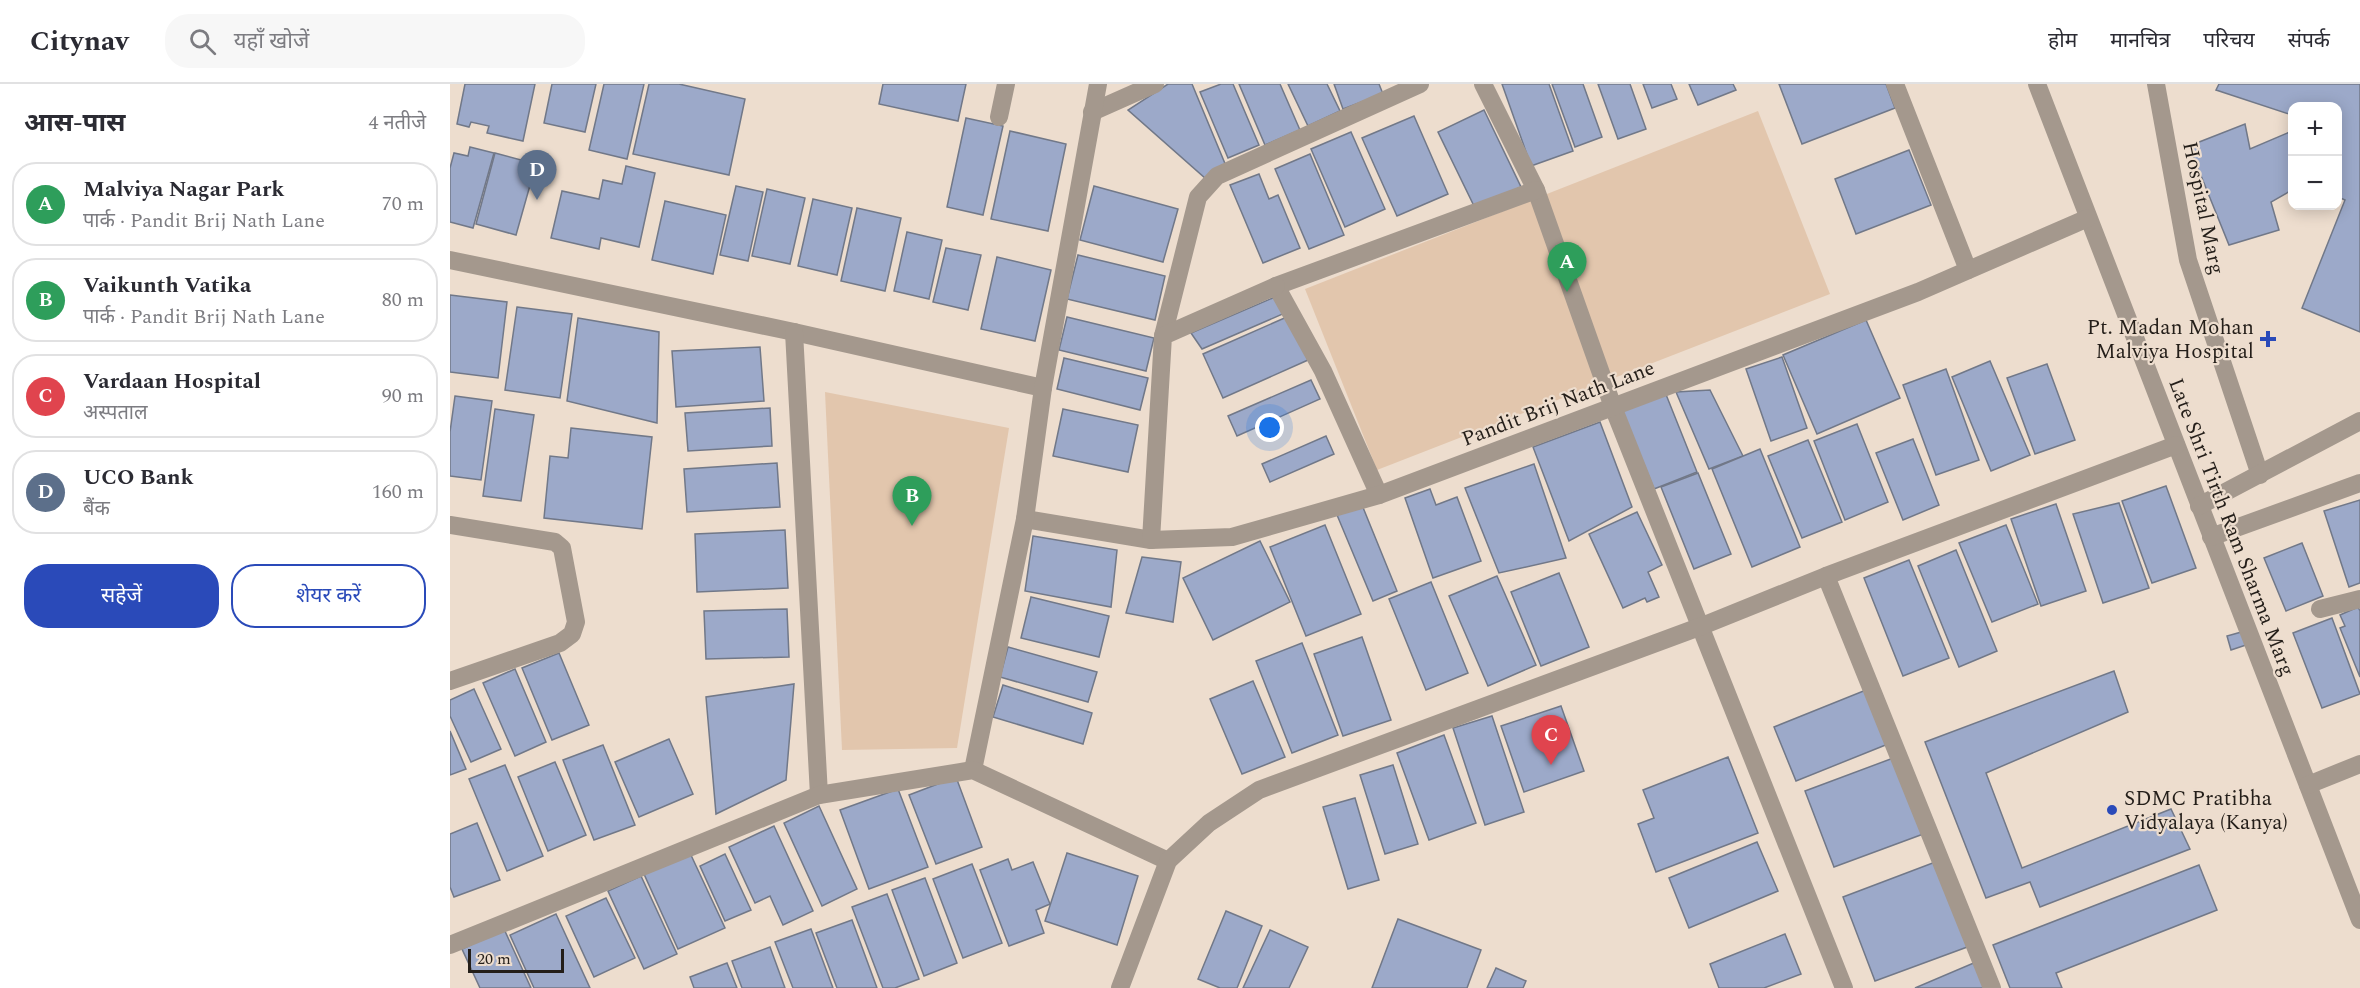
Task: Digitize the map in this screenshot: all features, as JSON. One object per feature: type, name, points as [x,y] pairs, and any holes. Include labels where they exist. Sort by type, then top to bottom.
[{"type":"street","points":[[999,117],[1006,84]]},
{"type":"street","points":[[972,770],[1025,519],[1043,388],[1098,84]]},
{"type":"street","points":[[1092,112],[1155,84]]},
{"type":"street","points":[[1151,540],[1163,336],[1198,196],[1217,176],[1420,84]]},
{"type":"street","points":[[1482,84],[1536,190],[1613,407],[1844,988]]},
{"type":"street","points":[[1895,84],[1968,270]]},
{"type":"street","name":"Late Shri Tirth Ram Sharma Marg","points":[[2037,84],[2360,920]]},
{"type":"street","name":"Hospital Marg","points":[[2156,84],[2188,260],[2260,476]]},
{"type":"street","points":[[1163,336],[1276,286],[1536,190]]},
{"type":"street","name":"Pandit Brij Nath Lane","points":[[1025,519],[1151,540],[1232,537],[1379,495],[1918,292],[2088,218]]},
{"type":"street","points":[[450,260],[794,332],[1043,388]]},
{"type":"street","points":[[1276,286],[1323,371],[1379,495]]},
{"type":"street","points":[[794,332],[819,795]]},
{"type":"street","points":[[2199,507],[2360,421]]},
{"type":"street","points":[[1120,988],[1168,861],[1209,823],[1259,790],[1702,626],[1826,576],[2176,445]]},
{"type":"street","points":[[2211,537],[2360,483]]},
{"type":"street","points":[[450,525],[543,538],[555,542],[562,549],[576,622],[572,634],[560,644],[450,681]]},
{"type":"street","points":[[1826,576],[1992,988]]},
{"type":"street","points":[[2320,609],[2360,599]]},
{"type":"street","points":[[2308,785],[2360,764]]},
{"type":"street","points":[[450,945],[819,795],[972,770],[1168,861]]},
{"type":"shaded area","points":[[1758,111],[1830,294],[1377,470],[1305,289]]},
{"type":"shaded area","points":[[825,392],[1009,428],[957,748],[842,750]]},
{"type":"building","points":[[465,84],[535,84],[523,141],[487,133],[489,126],[471,122],[469,127],[457,124]]},
{"type":"building","points":[[552,84],[596,84],[585,132],[544,123]]},
{"type":"building","points":[[604,84],[644,84],[627,159],[589,150]]},
{"type":"building","points":[[649,84],[679,84],[745,99],[729,175],[633,154]]},
{"type":"building","points":[[883,84],[966,84],[958,121],[879,104]]},
{"type":"building","points":[[1168,84],[1192,84],[1226,166],[1205,178],[1128,110]]},
{"type":"building","points":[[1221,84],[1233,84],[1259,145],[1228,158],[1200,92]]},
{"type":"building","points":[[1239,84],[1280,84],[1300,130],[1265,145]]},
{"type":"building","points":[[1288,84],[1327,84],[1340,111],[1308,126]]},
{"type":"building","points":[[1334,84],[1379,84],[1383,94],[1343,109]]},
{"type":"building","points":[[1502,84],[1549,84],[1573,151],[1531,166]]},
{"type":"building","points":[[1552,84],[1583,84],[1602,137],[1575,147]]},
{"type":"building","points":[[1598,84],[1630,84],[1646,129],[1618,139]]},
{"type":"building","points":[[1643,84],[1671,84],[1677,99],[1652,108]]},
{"type":"building","points":[[1689,84],[1733,84],[1736,90],[1698,105]]},
{"type":"building","points":[[1779,84],[1886,84],[1895,108],[1802,144]]},
{"type":"building","points":[[2219,84],[2360,84],[2360,332],[2302,308],[2345,200],[2342,199],[2342,102],[2288,102],[2288,114],[2216,90]]},
{"type":"building","points":[[1484,110],[1521,187],[1475,208],[1438,132]]},
{"type":"building","points":[[1414,116],[1448,194],[1397,216],[1362,138]]},
{"type":"building","points":[[966,118],[1003,126],[983,215],[947,207]]},
{"type":"building","points":[[2245,124],[2250,149],[2288,133],[2288,192],[2271,202],[2279,230],[2229,245],[2189,146]]},
{"type":"building","points":[[1010,131],[1066,144],[1048,231],[991,219]]},
{"type":"building","points":[[1351,132],[1385,209],[1345,227],[1311,149]]},
{"type":"building","points":[[470,147],[494,153],[473,228],[450,222],[450,168],[454,153],[468,156]]},
{"type":"building","points":[[1909,150],[1931,205],[1856,234],[1835,179]]},
{"type":"building","points":[[495,153],[536,164],[516,235],[476,224]]},
{"type":"building","points":[[1310,154],[1344,235],[1309,249],[1275,169]]},
{"type":"building","points":[[626,166],[655,173],[639,247],[601,238],[599,249],[551,238],[562,191],[599,199],[603,180],[622,184]]},
{"type":"building","points":[[1259,174],[1269,199],[1278,195],[1300,248],[1263,263],[1230,185]]},
{"type":"building","points":[[736,186],[763,192],[748,261],[720,255]]},
{"type":"building","points":[[1094,186],[1178,209],[1163,262],[1080,240]]},
{"type":"building","points":[[767,189],[805,198],[790,264],[752,256]]},
{"type":"building","points":[[813,199],[852,208],[837,275],[798,266]]},
{"type":"building","points":[[665,201],[726,215],[713,274],[652,260]]},
{"type":"building","points":[[857,208],[901,218],[885,291],[841,281]]},
{"type":"building","points":[[907,232],[942,240],[929,299],[894,291]]},
{"type":"building","points":[[946,248],[981,255],[968,310],[933,302]]},
{"type":"building","points":[[1078,255],[1165,276],[1155,320],[1067,299]]},
{"type":"building","points":[[997,257],[1051,270],[1035,341],[981,329]]},
{"type":"building","points":[[450,295],[507,302],[498,378],[450,372]]},
{"type":"building","points":[[1275,297],[1285,313],[1202,349],[1191,333]]},
{"type":"building","points":[[517,307],[572,314],[560,398],[505,390]]},
{"type":"building","points":[[1289,316],[1308,360],[1223,398],[1203,354]]},
{"type":"building","points":[[1067,317],[1154,338],[1146,371],[1059,350]]},
{"type":"building","points":[[578,318],[659,332],[657,423],[567,401]]},
{"type":"building","points":[[1866,320],[1900,398],[1817,434],[1783,355]]},
{"type":"building","points":[[760,347],[764,401],[676,407],[672,351]]},
{"type":"building","points":[[1782,357],[1807,428],[1771,441],[1746,369]]},
{"type":"building","points":[[1064,358],[1148,378],[1140,410],[1057,389]]},
{"type":"building","points":[[1990,361],[2030,455],[1991,471],[1952,377]]},
{"type":"building","points":[[2047,364],[2075,440],[2035,454],[2007,378]]},
{"type":"building","points":[[1946,369],[1979,460],[1936,475],[1903,385]]},
{"type":"building","points":[[1311,380],[1320,399],[1237,436],[1228,416]]},
{"type":"building","points":[[1710,390],[1743,456],[1709,469],[1676,392]]},
{"type":"building","points":[[1665,392],[1697,472],[1654,489],[1621,409]]},
{"type":"building","points":[[455,396],[492,401],[481,480],[450,476],[450,432]]},
{"type":"building","points":[[770,408],[772,446],[688,451],[685,413]]},
{"type":"building","points":[[495,409],[534,415],[521,501],[483,496]]},
{"type":"building","points":[[1063,409],[1138,425],[1128,472],[1053,456]]},
{"type":"building","points":[[1600,422],[1632,507],[1569,541],[1533,447]]},
{"type":"building","points":[[1857,424],[1888,502],[1845,520],[1814,441]]},
{"type":"building","points":[[571,428],[652,437],[642,529],[544,518],[550,456],[568,458]]},
{"type":"building","points":[[1326,436],[1334,454],[1270,482],[1262,464]]},
{"type":"building","points":[[1913,439],[1939,505],[1903,520],[1876,453]]},
{"type":"building","points":[[1808,440],[1842,522],[1802,538],[1768,456]]},
{"type":"building","points":[[1760,449],[1800,547],[1752,567],[1712,469]]},
{"type":"building","points":[[777,463],[780,507],[687,512],[684,469]]},
{"type":"building","points":[[1534,464],[1566,558],[1499,573],[1465,488]]},
{"type":"building","points":[[1698,473],[1731,554],[1694,569],[1661,487]]},
{"type":"building","points":[[2166,486],[2196,568],[2152,583],[2122,501]]},
{"type":"building","points":[[1430,489],[1436,505],[1457,497],[1481,561],[1433,578],[1405,498]]},
{"type":"building","points":[[2360,500],[2360,583],[2349,587],[2324,511]]},
{"type":"building","points":[[2119,503],[2149,588],[2103,603],[2073,514]]},
{"type":"building","points":[[2056,504],[2086,591],[2041,606],[2011,519]]},
{"type":"building","points":[[1362,505],[1397,591],[1373,601],[1337,515]]},
{"type":"building","points":[[1637,512],[1662,565],[1648,572],[1659,597],[1647,602],[1645,598],[1623,608],[1589,534]]},
{"type":"building","points":[[1325,525],[1361,614],[1306,636],[1270,547]]},
{"type":"building","points":[[2006,525],[2038,604],[1992,622],[1959,543]]},
{"type":"building","points":[[785,530],[788,588],[697,592],[695,534]]},
{"type":"building","points":[[1033,536],[1117,550],[1111,607],[1025,591]]},
{"type":"building","points":[[1260,541],[1290,602],[1213,640],[1183,578]]},
{"type":"building","points":[[2302,543],[2323,596],[2286,611],[2264,558]]},
{"type":"building","points":[[1956,550],[1997,651],[1959,667],[1918,566]]},
{"type":"building","points":[[1142,557],[1181,562],[1173,622],[1126,613]]},
{"type":"building","points":[[1909,560],[1949,658],[1903,676],[1864,578]]},
{"type":"building","points":[[1559,573],[1589,647],[1541,666],[1511,592]]},
{"type":"building","points":[[1497,576],[1536,665],[1488,686],[1449,596]]},
{"type":"building","points":[[1431,582],[1468,673],[1426,690],[1389,599]]},
{"type":"building","points":[[1031,597],[1109,616],[1099,657],[1021,638]]},
{"type":"building","points":[[2358,607],[2360,611],[2360,677],[2340,628],[2345,626],[2340,615]]},
{"type":"building","points":[[787,609],[789,657],[706,659],[704,611]]},
{"type":"building","points":[[2332,618],[2360,694],[2322,708],[2293,633]]},
{"type":"building","points":[[2245,631],[2249,644],[2231,650],[2227,636]]},
{"type":"building","points":[[1362,637],[1391,720],[1343,736],[1314,654]]},
{"type":"building","points":[[1302,643],[1338,735],[1292,753],[1256,661]]},
{"type":"building","points":[[1008,647],[1097,672],[1088,702],[1000,677]]},
{"type":"building","points":[[559,653],[589,725],[552,740],[522,668]]},
{"type":"building","points":[[515,669],[546,742],[515,756],[483,683]]},
{"type":"building","points":[[2114,671],[2128,712],[1986,773],[2022,868],[2171,809],[2190,849],[2040,907],[2030,882],[1986,898],[1925,742]]},
{"type":"building","points":[[1253,681],[1285,757],[1242,774],[1210,699]]},
{"type":"building","points":[[794,684],[786,780],[716,814],[706,697]]},
{"type":"building","points":[[1003,685],[1092,713],[1083,744],[993,717]]},
{"type":"building","points":[[474,689],[501,749],[471,762],[450,716],[450,700]]},
{"type":"building","points":[[1866,690],[1888,744],[1796,781],[1774,727]]},
{"type":"building","points":[[1561,706],[1584,771],[1524,792],[1501,726]]},
{"type":"building","points":[[1492,716],[1524,812],[1485,825],[1453,728]]},
{"type":"building","points":[[450,731],[466,769],[450,775]]},
{"type":"building","points":[[1444,735],[1476,823],[1429,840],[1397,753]]},
{"type":"building","points":[[669,739],[693,794],[639,817],[615,762]]},
{"type":"building","points":[[603,745],[635,825],[594,840],[563,760]]},
{"type":"building","points":[[1728,757],[1758,833],[1656,872],[1638,824],[1654,818],[1643,790]]},
{"type":"building","points":[[1896,757],[1926,833],[1834,867],[1805,791]]},
{"type":"building","points":[[555,762],[586,835],[548,851],[518,777]]},
{"type":"building","points":[[505,765],[543,856],[507,871],[469,779]]},
{"type":"building","points":[[1393,765],[1418,844],[1385,854],[1360,775]]},
{"type":"building","points":[[956,777],[982,847],[936,864],[909,795]]},
{"type":"building","points":[[898,789],[928,867],[869,889],[840,810]]},
{"type":"building","points":[[1355,798],[1379,880],[1348,889],[1323,807]]},
{"type":"building","points":[[819,806],[857,889],[822,906],[784,823]]},
{"type":"building","points":[[477,823],[500,880],[454,897],[450,887],[450,834]]},
{"type":"building","points":[[774,826],[813,911],[783,925],[770,896],[755,903],[729,847]]},
{"type":"building","points":[[1757,842],[1778,891],[1689,928],[1669,878]]},
{"type":"building","points":[[690,853],[725,928],[678,949],[644,874]]},
{"type":"building","points":[[1067,853],[1138,876],[1117,945],[1045,921]]},
{"type":"building","points":[[725,854],[751,910],[725,921],[700,866]]},
{"type":"building","points":[[1008,859],[1012,870],[1033,862],[1050,904],[1036,910],[1044,933],[1009,946],[980,870]]},
{"type":"building","points":[[1938,861],[1970,946],[1875,981],[1843,897]]},
{"type":"building","points":[[972,864],[1002,943],[963,958],[933,879]]},
{"type":"building","points":[[2199,865],[2217,910],[2056,973],[2062,988],[2010,988],[1993,945]]},
{"type":"building","points":[[641,876],[677,954],[644,969],[608,891]]},
{"type":"building","points":[[925,878],[957,963],[924,976],[892,890]]},
{"type":"building","points":[[887,894],[919,979],[895,988],[883,988],[852,907]]},
{"type":"building","points":[[606,898],[635,958],[594,977],[566,916]]},
{"type":"building","points":[[1226,911],[1262,926],[1237,988],[1220,988],[1198,979]]},
{"type":"building","points":[[556,914],[590,988],[534,988],[510,935]]},
{"type":"building","points":[[1398,919],[1481,950],[1467,988],[1372,988]]},
{"type":"building","points":[[852,920],[877,988],[837,988],[816,933]]},
{"type":"building","points":[[504,929],[531,988],[480,988],[462,949]]},
{"type":"building","points":[[811,929],[833,988],[793,988],[775,942]]},
{"type":"building","points":[[1270,930],[1308,947],[1289,988],[1243,988]]},
{"type":"building","points":[[1785,934],[1801,974],[1764,988],[1719,988],[1710,964]]},
{"type":"building","points":[[770,947],[785,988],[742,988],[732,961]]},
{"type":"building","points":[[1976,962],[1987,988],[1915,988]]},
{"type":"building","points":[[727,963],[737,988],[694,988],[690,977]]},
{"type":"building","points":[[1496,968],[1526,981],[1523,988],[1487,988]]},
{"type":"place","name":"UCO Bank","points":[[537,200]]},
{"type":"place","name":"Malviya Nagar Park","points":[[1567,292]]},
{"type":"place","name":"Pt. Madan Mohan Malviya Hospital","points":[[2268,339]]},
{"type":"place","name":"Vaikunth Vatika","points":[[912,526]]},
{"type":"place","name":"Vardaan Hospital","points":[[1551,765]]},
{"type":"place","name":"SDMC Pratibha Vidyalaya (Kanya)","points":[[2112,810]]}]
